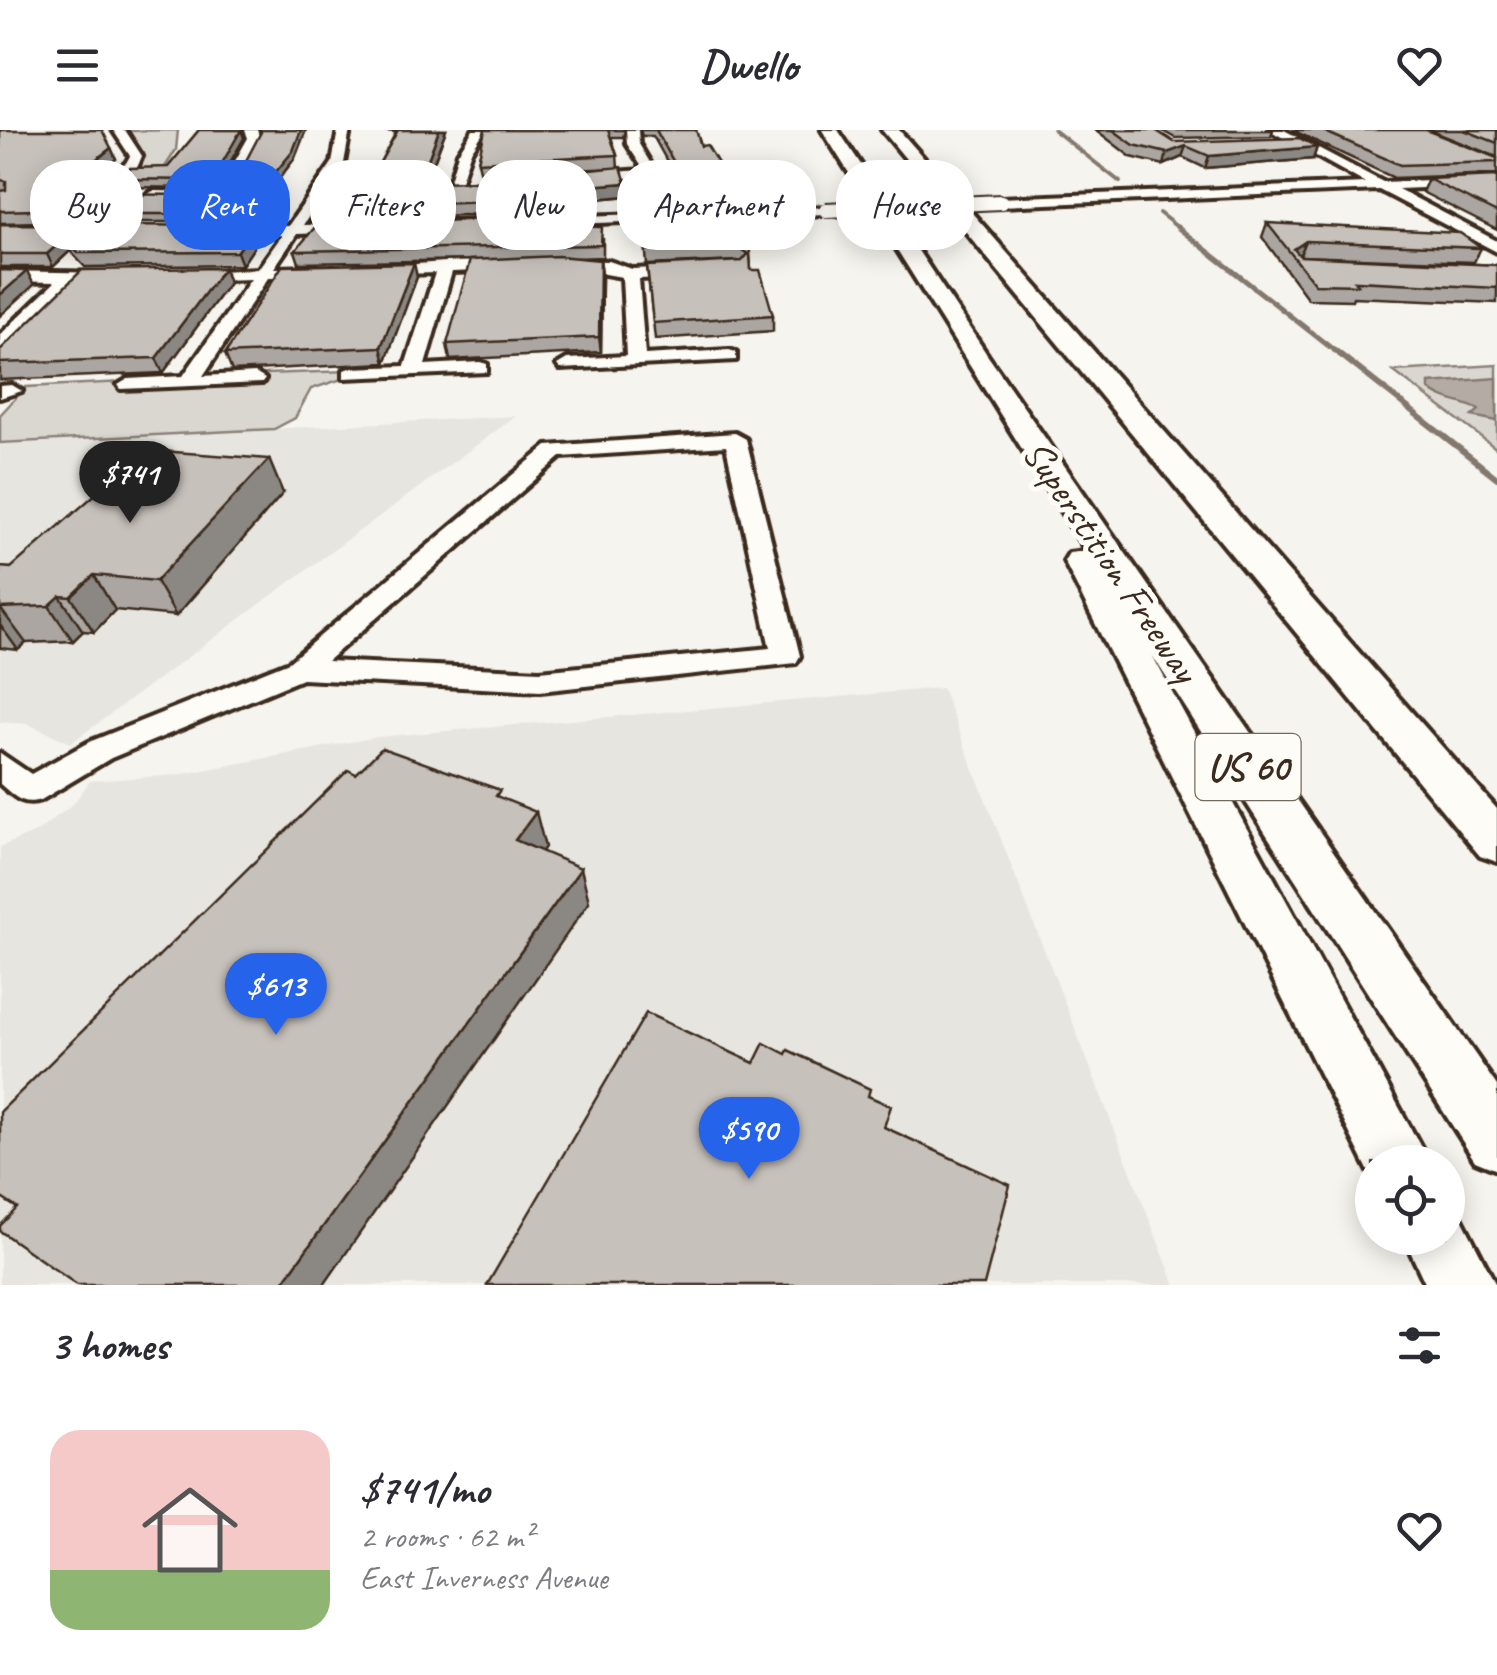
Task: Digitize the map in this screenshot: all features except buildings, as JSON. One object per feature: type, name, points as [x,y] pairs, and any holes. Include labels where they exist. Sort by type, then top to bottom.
[{"type":"highway","points":[[812,130],[844,151]]},
{"type":"highway","name":"Superstition Freeway","points":[[830,130],[983,371],[1497,1139]]},
{"type":"highway","points":[[890,130],[915,160]]},
{"type":"highway","points":[[909,130],[927,160]]},
{"type":"highway","points":[[974,230],[1497,842]]},
{"type":"highway","points":[[983,371],[1389,1145]]},
{"type":"highway","points":[[1446,1255],[1462,1285]]},
{"type":"street","points":[[119,130],[136,156],[134,160]]},
{"type":"street","points":[[242,160],[254,138],[250,130]]},
{"type":"street","points":[[339,160],[344,130]]},
{"type":"street","points":[[456,175],[464,152],[479,130]]},
{"type":"street","points":[[597,176],[653,172],[633,144],[632,130]]},
{"type":"street","points":[[1276,130],[1497,247]]},
{"type":"street","points":[[1261,143],[1298,142]]},
{"type":"street","points":[[456,224],[1497,181]]},
{"type":"street","points":[[456,187],[470,186]]},
{"type":"street","points":[[189,382],[310,204]]},
{"type":"street","points":[[291,230],[310,230]]},
{"type":"street","points":[[549,264],[609,266],[630,274],[701,271]]},
{"type":"street","points":[[366,270],[520,265]]},
{"type":"street","points":[[412,371],[445,267]]},
{"type":"street","points":[[172,276],[332,271]]},
{"type":"street","points":[[630,274],[636,360]]},
{"type":"street","points":[[0,276],[137,277]]},
{"type":"street","points":[[0,345],[68,278]]},
{"type":"street","points":[[567,365],[728,356]]},
{"type":"street","points":[[352,374],[480,368]]},
{"type":"street","points":[[128,386],[255,379]]},
{"type":"street","points":[[0,764],[29,791],[100,750],[299,669],[555,451],[735,439],[786,656],[540,681],[299,669]]},
{"type":"shaded area","points":[[178,130],[176,150],[170,160],[163,160],[163,170],[143,171],[145,157],[128,131]]},
{"type":"shaded area","points":[[1497,365],[1497,449],[1393,371]]},
{"type":"shaded area","points":[[348,371],[345,378],[311,389],[295,418],[274,429],[0,443],[0,415],[26,387],[123,382],[120,389],[260,382],[265,374]]},
{"type":"shaded area","points":[[1497,378],[1497,421],[1472,416],[1479,410],[1429,389],[1429,383]]},
{"type":"shaded area","points":[[516,416],[71,743],[28,724],[0,722],[0,443]]},
{"type":"shaded area","points":[[942,688],[1175,1285],[0,1285],[0,847],[38,831],[73,804],[90,781],[178,775],[377,737]]},
{"type":"waterway","points":[[1054,130],[1120,182]]},
{"type":"waterway","points":[[1159,213],[1181,230]]},
{"type":"waterway","points":[[1177,227],[1340,355]]},
{"type":"waterway","points":[[1337,352],[1497,478]]}]
